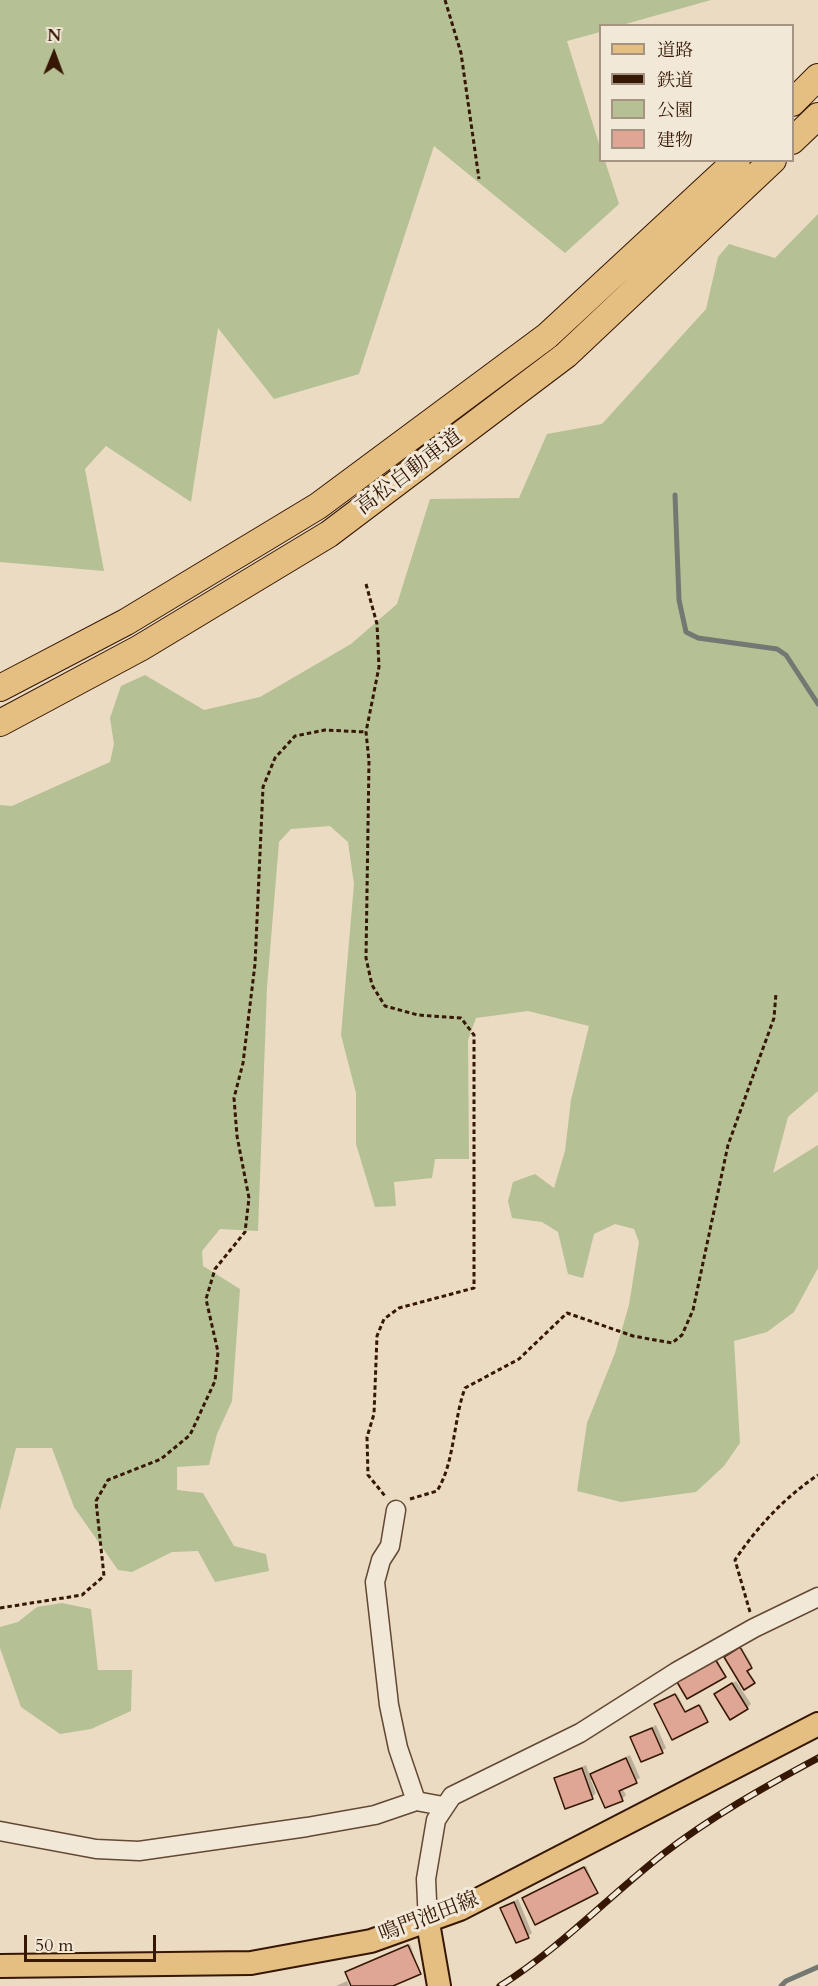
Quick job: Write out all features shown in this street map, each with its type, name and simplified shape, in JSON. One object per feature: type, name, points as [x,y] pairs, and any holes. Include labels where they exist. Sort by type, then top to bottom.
[{"type":"highway","points":[[794,101],[818,77]]},
{"type":"highway","points":[[794,139],[818,116]]},
{"type":"highway","name":"高松自動車道","points":[[0,687],[126,622],[318,506],[547,336],[735,162]]},
{"type":"highway","name":"高松自動車道","points":[[0,723],[140,648],[329,534],[566,355],[771,162]]},
{"type":"main road","name":"鳴門池田線","points":[[0,1966],[251,1963],[371,1941],[460,1910],[818,1724]]},
{"type":"main road","points":[[428,1923],[439,1986]]},
{"type":"street","points":[[396,1510],[390,1546],[381,1560],[375,1582],[389,1705],[398,1748],[416,1801]]},
{"type":"street","points":[[428,1923],[426,1879],[436,1820],[443,1806],[452,1796],[580,1733],[676,1672],[754,1628],[818,1597]]},
{"type":"street","points":[[0,1831],[96,1849],[139,1851],[375,1815],[416,1801],[443,1806]]},
{"type":"path","points":[[445,0],[461,53],[479,179]]},
{"type":"path","points":[[366,584],[378,624],[379,667],[366,732],[369,761],[366,958],[372,985],[385,1006],[418,1015],[461,1018],[474,1035],[474,1288],[399,1308],[384,1319],[377,1336],[374,1414],[367,1437],[368,1475],[396,1510],[407,1500],[437,1491],[445,1478],[456,1411],[465,1388],[519,1359],[567,1313],[633,1336],[672,1343],[682,1335],[693,1310],[729,1145],[774,1018],[776,993]]},
{"type":"path","points":[[0,1608],[82,1595],[104,1576],[96,1501],[108,1480],[161,1459],[190,1435],[215,1382],[218,1352],[206,1299],[215,1269],[245,1232],[249,1198],[237,1136],[234,1098],[243,1063],[255,964],[263,787],[275,758],[295,736],[325,730],[366,732]]},
{"type":"path","points":[[754,1628],[735,1560],[766,1520],[801,1486],[818,1475]]},
{"type":"green space","points":[[0,0],[711,0],[626,24],[599,24],[599,32],[567,41],[599,144],[599,162],[605,162],[619,204],[565,253],[434,146],[359,374],[274,399],[218,328],[191,502],[106,446],[85,469],[104,571],[0,562]]},
{"type":"green space","points":[[818,214],[818,1091],[788,1117],[773,1173],[818,1145],[818,1268],[794,1312],[767,1332],[734,1341],[740,1443],[724,1466],[696,1492],[621,1502],[577,1491],[587,1423],[615,1353],[629,1305],[639,1242],[634,1229],[615,1224],[594,1234],[583,1278],[568,1274],[558,1232],[542,1222],[512,1218],[508,1201],[513,1182],[535,1174],[554,1188],[565,1151],[571,1100],[589,1026],[528,1011],[476,1018],[468,1040],[469,1159],[435,1159],[432,1178],[394,1182],[396,1206],[375,1207],[356,1144],[356,1093],[341,1035],[354,884],[348,842],[330,826],[291,829],[279,842],[267,987],[258,1231],[220,1229],[202,1251],[203,1266],[240,1289],[232,1401],[217,1434],[209,1465],[177,1467],[177,1490],[203,1493],[234,1546],[266,1554],[269,1571],[215,1582],[198,1551],[172,1552],[132,1572],[118,1570],[74,1507],[52,1448],[16,1448],[0,1510],[0,805],[12,806],[110,762],[114,744],[110,718],[121,686],[145,675],[204,710],[260,697],[351,644],[397,604],[430,499],[519,498],[547,434],[602,424],[706,309],[718,257],[729,244],[775,258]]},
{"type":"green space","points":[[62,1603],[91,1609],[98,1670],[132,1670],[131,1711],[91,1729],[60,1734],[21,1707],[0,1648],[0,1627],[18,1622],[37,1607]]},
{"type":"building","points":[[740,1647],[752,1668],[747,1671],[755,1683],[744,1690],[724,1657]]},
{"type":"building","points":[[715,1659],[726,1677],[687,1699],[677,1682]]},
{"type":"building","points":[[732,1683],[748,1709],[730,1720],[714,1694]]},
{"type":"building","points":[[675,1694],[685,1712],[699,1705],[708,1722],[672,1740],[654,1704]]},
{"type":"building","points":[[652,1728],[663,1753],[641,1762],[630,1737]]},
{"type":"building","points":[[626,1758],[637,1783],[619,1791],[623,1801],[605,1808],[590,1774]]},
{"type":"building","points":[[582,1768],[593,1799],[565,1809],[554,1778]]},
{"type":"building","points":[[584,1867],[598,1893],[535,1925],[522,1898]]},
{"type":"building","points":[[514,1902],[529,1938],[516,1943],[500,1908]]},
{"type":"building","points":[[408,1945],[421,1974],[393,1986],[351,1986],[345,1972]]},
{"type":"waterway","points":[[675,495],[679,600],[686,632],[698,638],[777,649],[786,655],[818,704]]},
{"type":"waterway","points":[[781,1986],[786,1981],[818,1967]]},
{"type":"railway","points":[[500,1986],[543,1956],[681,1840],[738,1803],[818,1758]]}]
